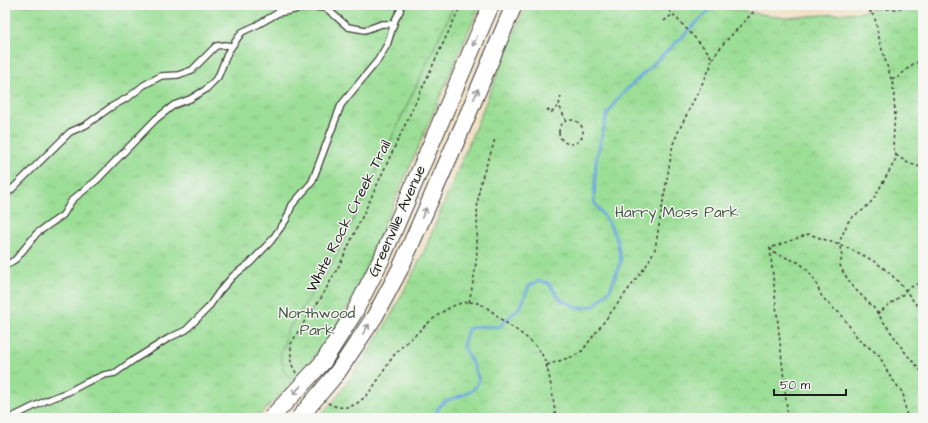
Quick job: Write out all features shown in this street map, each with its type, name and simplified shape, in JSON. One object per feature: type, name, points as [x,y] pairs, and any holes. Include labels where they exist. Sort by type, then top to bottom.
[{"type":"main road","name":"Greenville Avenue","points":[[271,418],[323,362],[354,313],[368,286],[491,5]]},
{"type":"main road","name":"Greenville Avenue","points":[[299,418],[337,374],[375,316],[390,288],[463,126],[514,5]]},
{"type":"main road","points":[[443,116],[463,126]]},
{"type":"lane","points":[[5,266],[16,259],[37,233],[63,215],[72,200],[97,180],[156,119],[174,105],[190,99],[205,90],[218,77],[228,52],[242,32],[278,13],[286,5]]},
{"type":"lane","points":[[10,418],[104,375],[115,373],[169,338],[186,330],[208,308],[233,276],[250,263],[271,241],[286,220],[292,205],[312,182],[341,105],[378,60],[387,45],[401,5]]},
{"type":"lane","points":[[278,13],[315,7],[326,8],[348,28],[365,30],[382,24],[394,24]]},
{"type":"lane","points":[[5,196],[70,132],[86,125],[111,107],[129,97],[144,85],[161,76],[178,75],[192,70],[216,46],[232,46]]},
{"type":"path","name":"White Rock Creek Trail","points":[[301,377],[291,363],[291,344],[321,298],[341,262],[461,5]]},
{"type":"path","points":[[663,5],[709,53],[712,59]]},
{"type":"path","points":[[546,365],[574,356],[582,351],[646,266],[655,249],[670,157],[673,144],[679,130],[710,68],[712,59],[724,43],[760,5]]},
{"type":"path","points":[[839,245],[851,219],[873,200],[896,161],[893,146],[895,111],[893,85],[880,43],[875,19],[869,12],[880,9],[894,9],[913,5]]},
{"type":"path","points":[[664,21],[673,14]]},
{"type":"path","points":[[893,85],[896,79],[914,63],[923,61]]},
{"type":"path","points":[[891,77],[896,79]]},
{"type":"path","points":[[546,109],[551,114],[559,105],[561,96]]},
{"type":"path","points":[[559,105],[567,121]]},
{"type":"path","points":[[572,120],[580,125],[582,135],[577,143],[567,144],[562,142],[560,138],[558,133],[559,128],[567,121],[572,120]]},
{"type":"path","points":[[469,302],[476,257],[477,206],[479,190],[494,138]]},
{"type":"path","points":[[896,155],[908,163],[923,168]]},
{"type":"path","points":[[770,248],[809,234],[858,252],[888,272],[923,314]]},
{"type":"path","points":[[839,245],[842,251],[840,265],[841,269],[854,288],[873,307],[907,354],[923,373]]},
{"type":"path","points":[[770,248],[788,418]]},
{"type":"path","points":[[770,248],[774,253],[800,263],[814,279],[822,297],[841,314],[858,340],[878,355],[889,375],[903,393],[907,418]]},
{"type":"path","points":[[877,314],[905,291],[923,281]]},
{"type":"path","points":[[327,402],[333,406],[344,408],[359,402],[372,390],[396,353],[431,319],[443,311],[469,302],[480,304],[489,310],[532,343],[542,354],[546,365],[556,418]]},
{"type":"green space","points":[[5,5],[454,5],[336,257],[288,330],[283,370],[293,382],[257,418],[5,418]]},
{"type":"green space","name":"Northwood Park","points":[[454,5],[480,5],[352,300],[332,333],[293,382],[283,370],[281,354],[288,330],[336,257]]},
{"type":"green space","name":"Harry Moss Park","points":[[526,5],[704,5],[785,18],[860,12],[893,5],[923,5],[923,418],[317,418],[336,398],[363,361],[392,314],[423,254]]},
{"type":"waterway","points":[[436,418],[437,411],[440,406],[449,400],[466,394],[476,386],[479,380],[463,346],[468,329],[479,326],[499,327],[521,306],[529,286],[539,281],[548,283],[561,300],[578,308],[594,306],[610,290],[621,261],[617,240],[610,225],[594,202],[596,160],[607,115],[618,98],[715,5]]}]
